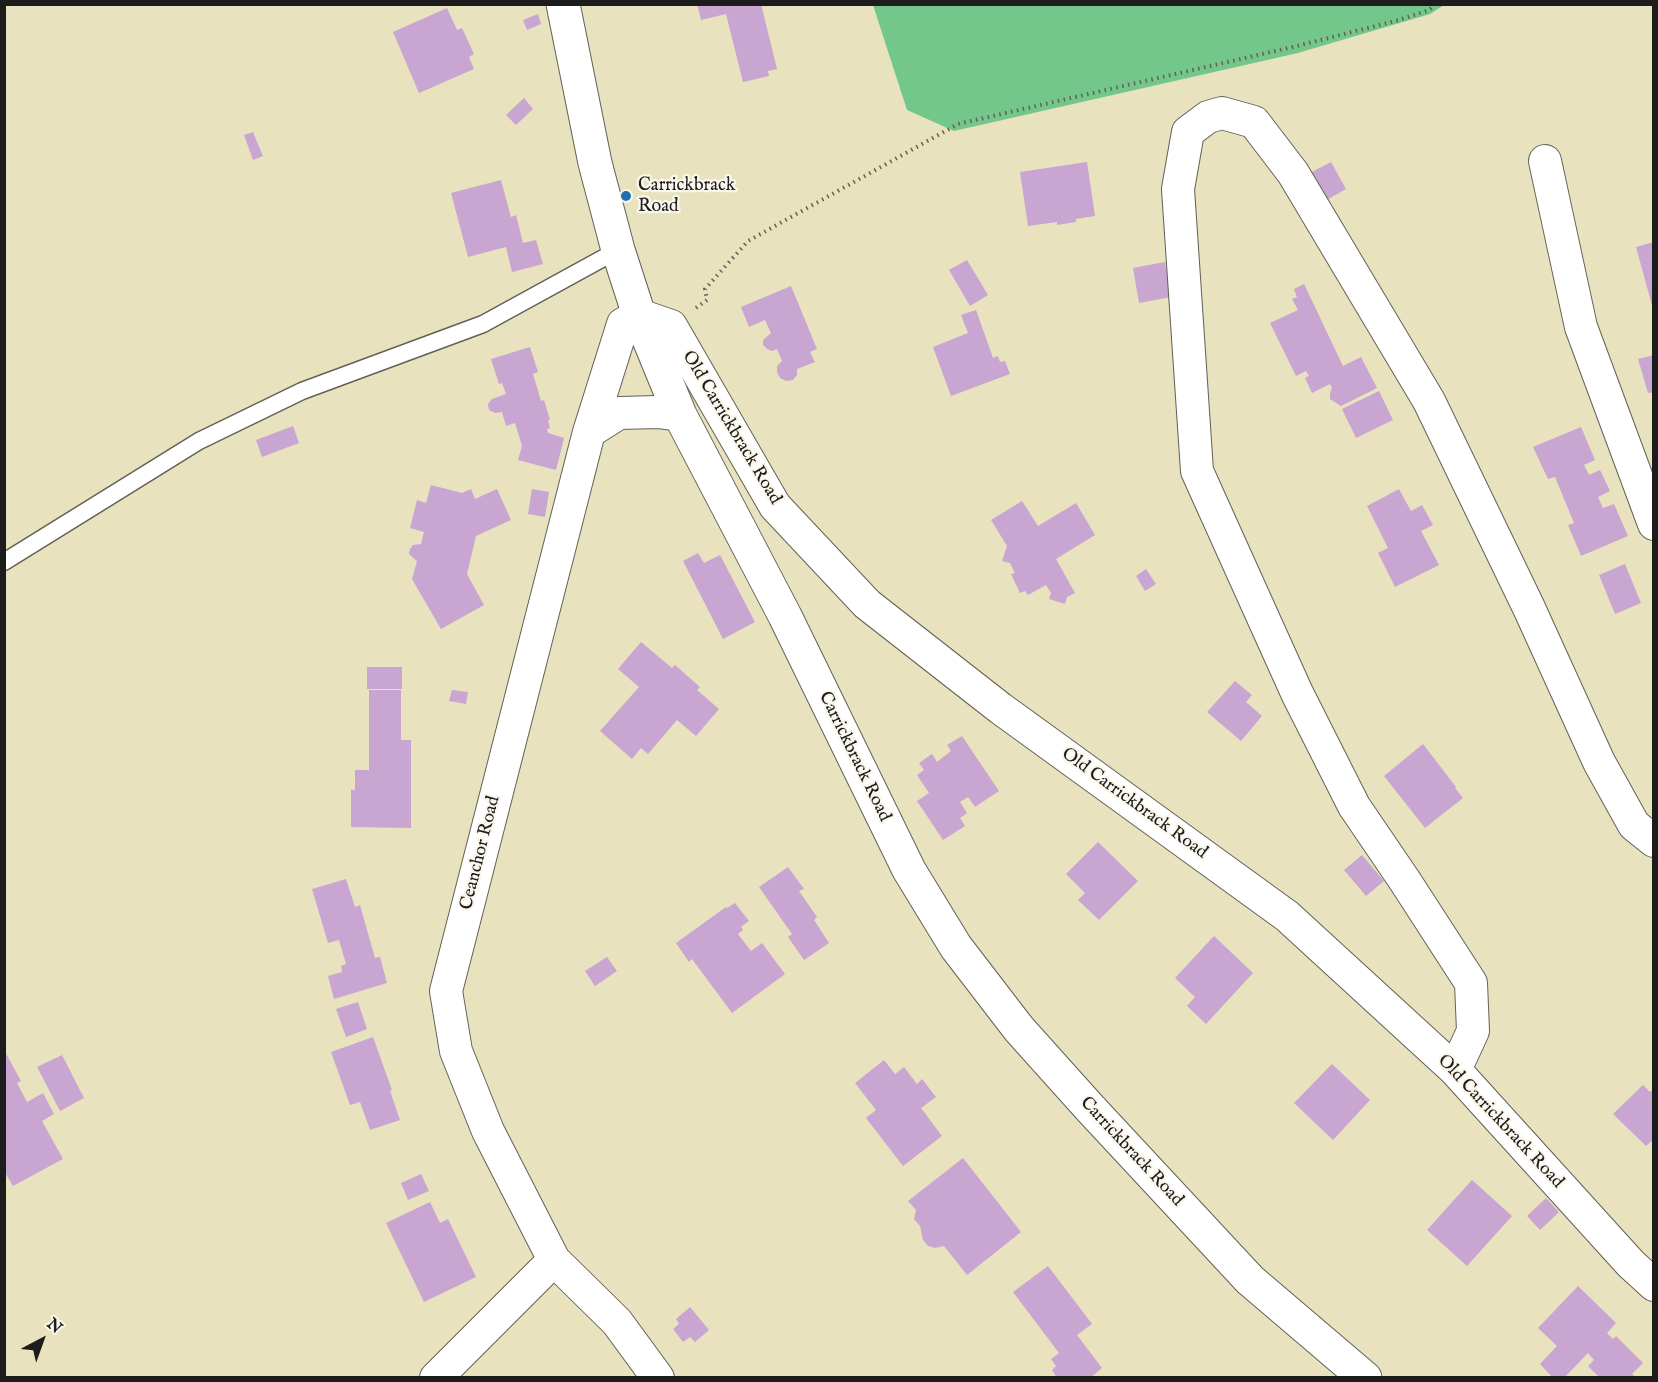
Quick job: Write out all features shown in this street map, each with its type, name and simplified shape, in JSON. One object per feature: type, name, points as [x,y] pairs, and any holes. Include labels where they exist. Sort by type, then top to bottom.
[{"type":"main road","name":"Carrickbrack Road","points":[[563,4],[592,153],[618,250],[639,315],[680,415],[785,616],[909,870],[956,947],[1019,1029],[1172,1198],[1250,1280],[1365,1377]]},
{"type":"street","points":[[1455,1070],[1473,1031],[1471,983],[1354,806],[1297,693],[1197,471],[1178,189],[1188,132],[1208,117],[1222,113],[1254,122],[1293,173],[1429,401],[1529,608],[1599,762],[1634,825],[1653,842]]},
{"type":"street","points":[[1545,161],[1581,327],[1653,524]]},
{"type":"street","name":"Ceanchor Road","points":[[639,315],[623,324],[589,432],[446,991],[456,1051],[488,1131],[554,1260],[617,1322],[658,1377]]},
{"type":"street","name":"Old Carrickbrack Road","points":[[639,315],[671,326],[775,506],[867,604],[1000,708],[1287,916],[1455,1070],[1631,1264],[1653,1285]]},
{"type":"street","points":[[589,432],[619,413],[658,412],[680,415]]},
{"type":"street","points":[[436,1377],[554,1260]]},
{"type":"lane","points":[[4,561],[199,441],[302,391],[483,324],[618,250]]},
{"type":"path","points":[[707,300],[705,289],[748,241],[958,124],[1297,46],[1399,20],[1429,10],[1436,4]]},
{"type":"green space","points":[[873,4],[1444,5],[1430,14],[1298,53],[954,131],[907,110]]},
{"type":"building","points":[[697,4],[761,4],[777,69],[768,71],[769,76],[743,82],[726,14],[701,20]]},
{"type":"building","points":[[447,8],[457,30],[462,28],[474,54],[469,57],[474,69],[419,93],[393,32]]},
{"type":"building","points":[[538,14],[541,24],[527,30],[523,20]]},
{"type":"building","points":[[524,98],[533,109],[516,125],[506,115]]},
{"type":"building","points":[[253,132],[263,156],[253,160],[244,135]]},
{"type":"building","points":[[1087,162],[1095,216],[1057,225],[1057,222],[1028,226],[1020,172]]},
{"type":"building","points":[[1331,162],[1346,189],[1320,204],[1304,176]]},
{"type":"building","points":[[501,180],[511,217],[516,215],[523,243],[536,240],[543,264],[512,272],[506,247],[468,257],[451,193]]},
{"type":"building","points":[[1654,242],[1654,309],[1653,309],[1636,247]]},
{"type":"building","points":[[967,260],[988,295],[970,306],[949,270]]},
{"type":"building","points":[[1165,262],[1171,297],[1139,303],[1133,268]]},
{"type":"building","points":[[1304,284],[1343,366],[1361,357],[1377,388],[1341,406],[1330,399],[1332,388],[1330,384],[1312,393],[1305,378],[1309,376],[1306,371],[1296,376],[1270,323],[1298,310],[1292,299],[1297,297],[1294,289]]},
{"type":"building","points":[[791,286],[817,349],[810,352],[815,362],[797,369],[797,375],[793,380],[786,381],[780,378],[777,372],[777,366],[782,361],[777,349],[772,351],[763,345],[763,340],[771,333],[765,320],[749,327],[741,307]]},
{"type":"building","points":[[976,310],[993,358],[998,356],[1000,362],[1005,361],[1010,374],[951,396],[933,347],[968,333],[961,315]]},
{"type":"building","points":[[530,347],[538,372],[533,374],[541,401],[544,400],[550,420],[548,420],[550,428],[547,429],[548,433],[564,438],[556,470],[518,460],[522,446],[515,423],[506,426],[502,412],[495,413],[489,410],[488,404],[492,399],[506,394],[502,383],[499,384],[491,359]]},
{"type":"building","points":[[1654,355],[1654,392],[1648,393],[1638,359]]},
{"type":"building","points":[[1379,391],[1393,420],[1356,438],[1342,409]]},
{"type":"building","points":[[293,426],[299,443],[262,457],[256,440]]},
{"type":"building","points":[[1581,427],[1595,460],[1584,465],[1589,475],[1600,470],[1610,491],[1598,497],[1603,508],[1614,504],[1628,536],[1581,556],[1568,525],[1574,523],[1555,477],[1548,479],[1533,447]]},
{"type":"building","points":[[431,485],[462,493],[471,489],[475,499],[497,489],[511,520],[476,536],[467,574],[484,605],[441,629],[412,579],[417,561],[409,554],[413,545],[421,544],[424,532],[410,528],[417,500],[426,503]]},
{"type":"building","points":[[532,489],[549,492],[545,517],[528,514]]},
{"type":"building","points":[[1399,489],[1411,511],[1422,505],[1433,525],[1421,531],[1439,565],[1395,587],[1378,553],[1388,548],[1367,506]]},
{"type":"building","points":[[1022,501],[1038,526],[1076,503],[1095,535],[1056,559],[1075,593],[1067,597],[1065,604],[1049,599],[1051,593],[1046,585],[1028,595],[1025,591],[1020,593],[1011,574],[1015,573],[1010,563],[1002,561],[1007,546],[991,520]]},
{"type":"building","points":[[698,553],[704,563],[720,555],[755,622],[723,639],[683,561]]},
{"type":"building","points":[[1625,564],[1641,603],[1615,614],[1599,575]]},
{"type":"building","points":[[1146,569],[1156,584],[1145,591],[1136,576]]},
{"type":"building","points":[[641,642],[672,668],[675,665],[700,687],[697,690],[719,709],[696,736],[677,720],[648,754],[641,748],[632,759],[600,731],[639,687],[618,669]]},
{"type":"building","points":[[367,667],[402,667],[402,689],[367,689]]},
{"type":"building","points":[[1235,681],[1252,695],[1246,702],[1262,716],[1241,741],[1207,712]]},
{"type":"building","points":[[369,690],[401,690],[401,740],[411,740],[411,828],[351,827],[351,790],[355,790],[355,770],[369,770]]},
{"type":"building","points":[[452,690],[468,692],[466,704],[449,701]]},
{"type":"building","points":[[962,736],[999,791],[975,807],[968,797],[960,802],[967,813],[960,818],[965,826],[943,840],[917,801],[929,793],[917,775],[924,770],[919,763],[932,754],[937,762],[951,751],[947,745]]},
{"type":"building","points":[[1423,744],[1463,798],[1425,828],[1384,776]]},
{"type":"building","points":[[1098,842],[1138,881],[1099,920],[1078,900],[1085,893],[1066,874]]},
{"type":"building","points":[[1362,855],[1384,881],[1366,896],[1344,870]]},
{"type":"building","points":[[788,867],[804,889],[799,891],[817,917],[814,920],[829,943],[804,960],[788,937],[792,934],[759,887]]},
{"type":"building","points":[[346,879],[355,907],[360,905],[375,958],[380,957],[387,983],[334,999],[328,976],[342,972],[341,966],[346,964],[339,940],[328,943],[312,889]]},
{"type":"building","points":[[735,903],[749,921],[741,927],[743,930],[738,934],[751,951],[762,943],[785,974],[732,1013],[692,959],[689,962],[676,943]]},
{"type":"building","points":[[1214,936],[1253,973],[1206,1024],[1187,1006],[1195,997],[1175,978]]},
{"type":"building","points":[[607,957],[617,971],[595,986],[585,971]]},
{"type":"building","points":[[358,1002],[367,1029],[346,1037],[336,1009]]},
{"type":"building","points":[[373,1037],[400,1120],[370,1130],[360,1102],[350,1105],[331,1052]]},
{"type":"building","points":[[4,1050],[21,1081],[17,1083],[27,1102],[43,1093],[54,1114],[42,1121],[63,1159],[13,1186],[4,1171]]},
{"type":"building","points":[[62,1055],[84,1098],[60,1111],[37,1067]]},
{"type":"building","points":[[884,1060],[895,1074],[904,1067],[917,1084],[922,1079],[936,1097],[921,1108],[942,1136],[903,1166],[866,1118],[876,1110],[855,1083]]},
{"type":"building","points":[[1332,1064],[1370,1100],[1333,1140],[1294,1103]]},
{"type":"building","points":[[1643,1085],[1650,1092],[1654,1089],[1654,1139],[1646,1146],[1613,1114]]},
{"type":"building","points":[[963,1158],[1021,1232],[967,1275],[944,1246],[935,1248],[928,1246],[923,1240],[920,1226],[914,1219],[916,1210],[908,1201]]},
{"type":"building","points":[[421,1174],[429,1191],[408,1200],[401,1183]]},
{"type":"building","points":[[1472,1180],[1512,1216],[1467,1266],[1427,1230]]},
{"type":"building","points":[[1546,1198],[1559,1212],[1540,1230],[1527,1216]]},
{"type":"building","points":[[430,1202],[440,1223],[448,1219],[476,1277],[424,1302],[386,1223]]},
{"type":"building","points":[[1048,1266],[1092,1324],[1077,1335],[1102,1368],[1090,1378],[1057,1378],[1052,1370],[1056,1366],[1051,1359],[1059,1353],[1013,1292]]},
{"type":"building","points":[[1578,1286],[1616,1323],[1607,1333],[1613,1339],[1616,1336],[1643,1363],[1632,1374],[1636,1378],[1600,1378],[1588,1366],[1594,1360],[1588,1353],[1564,1378],[1553,1378],[1540,1364],[1557,1346],[1538,1328]]},
{"type":"building","points":[[690,1307],[709,1330],[695,1342],[690,1337],[683,1342],[673,1329],[679,1324],[676,1319]]},
{"type":"place","name":"Carrickbrack Road","points":[[626,196]]}]
